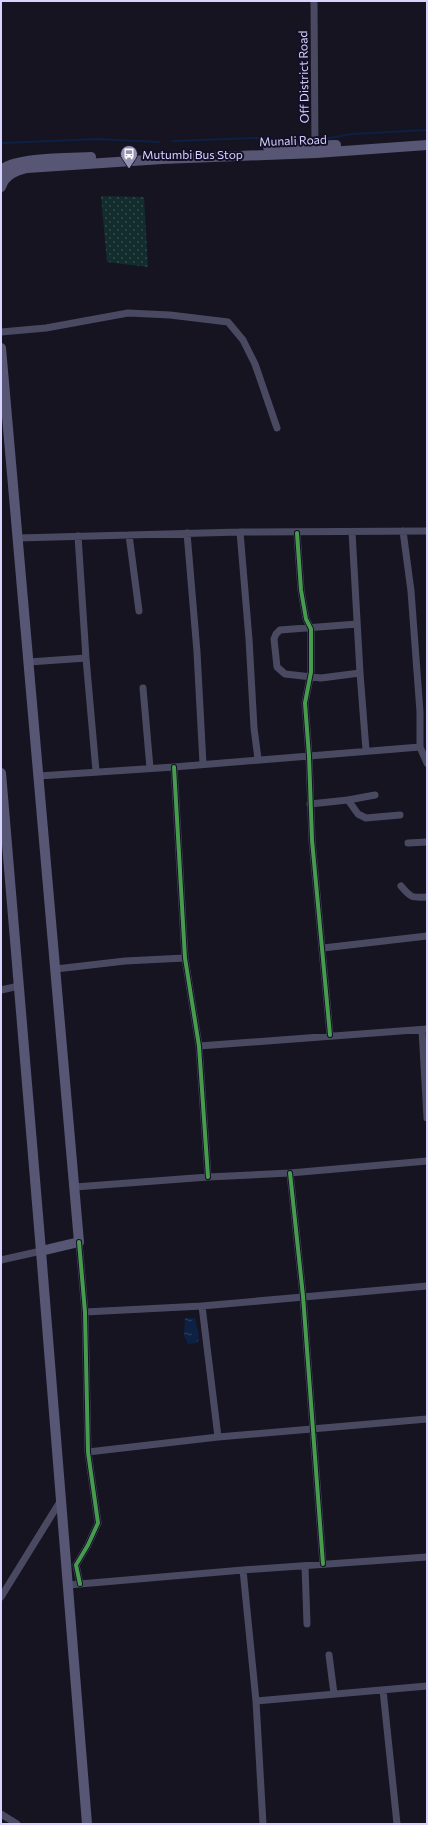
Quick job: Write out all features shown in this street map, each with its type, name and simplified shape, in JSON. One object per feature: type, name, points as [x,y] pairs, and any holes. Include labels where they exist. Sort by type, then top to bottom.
[{"type":"main road","name":"Munali Road","points":[[1,187],[3,180],[10,175],[27,168],[427,140]]},
{"type":"main road","name":"Munali Road","points":[[1,170],[13,164],[28,161],[427,145]]},
{"type":"main road","points":[[1,348],[79,1242],[42,1251]]},
{"type":"main road","points":[[1,773],[5,859],[19,986],[42,1251],[87,1824]]},
{"type":"street","name":"Off District Road","points":[[314,1],[315,149]]},
{"type":"street","points":[[1,332],[54,327],[128,313],[223,320],[231,324],[243,340],[255,364],[265,398],[277,428]]},
{"type":"street","points":[[403,531],[411,591],[420,712],[420,747],[427,763]]},
{"type":"street","points":[[18,538],[240,532],[297,533],[427,531]]},
{"type":"street","points":[[240,532],[249,639],[254,728],[258,759]]},
{"type":"street","points":[[352,532],[366,750]]},
{"type":"street","points":[[187,533],[197,652],[203,764]]},
{"type":"street","points":[[297,533],[301,590],[306,619],[311,628],[312,655],[310,678],[305,703],[309,756],[312,840],[330,1035]]},
{"type":"street","points":[[129,535],[139,610]]},
{"type":"street","points":[[78,536],[86,658],[96,772]]},
{"type":"street","points":[[357,624],[280,630],[274,639],[277,667],[285,674],[310,678],[360,673]]},
{"type":"street","points":[[29,662],[86,658]]},
{"type":"street","points":[[143,688],[150,768]]},
{"type":"street","points":[[38,776],[174,767],[366,750],[420,747]]},
{"type":"street","points":[[174,767],[185,958],[199,1046],[208,1177]]},
{"type":"street","points":[[310,804],[348,800],[375,795]]},
{"type":"street","points":[[348,800],[358,814],[366,818],[400,815]]},
{"type":"street","points":[[408,843],[427,842]]},
{"type":"street","points":[[401,886],[409,896],[414,898],[427,897]]},
{"type":"street","points":[[323,948],[427,936]]},
{"type":"street","points":[[56,970],[125,961],[185,958]]},
{"type":"street","points":[[1,990],[19,986]]},
{"type":"street","points":[[199,1046],[425,1029],[427,1118]]},
{"type":"street","points":[[75,1187],[208,1177],[290,1173],[427,1161]]},
{"type":"street","points":[[290,1173],[303,1296],[324,1564]]},
{"type":"street","points":[[79,1242],[85,1312],[88,1452],[98,1523],[88,1545],[76,1565],[80,1584]]},
{"type":"street","points":[[1,1260],[42,1251]]},
{"type":"street","points":[[85,1312],[202,1306],[427,1286]]},
{"type":"street","points":[[202,1306],[218,1437]]},
{"type":"street","points":[[88,1452],[218,1437],[427,1419]]},
{"type":"street","points":[[1,1597],[61,1499]]},
{"type":"street","points":[[68,1585],[243,1570],[427,1557]]},
{"type":"street","points":[[305,1566],[306,1624]]},
{"type":"street","points":[[243,1570],[256,1701],[263,1824],[256,1824]]},
{"type":"street","points":[[329,1655],[334,1694]]},
{"type":"street","points":[[256,1701],[427,1686]]},
{"type":"street","points":[[383,1690],[397,1824]]},
{"type":"street","points":[[1,1814],[17,1824]]},
{"type":"green space","points":[[101,196],[144,197],[148,267],[107,262]]},
{"type":"water","points":[[185,1318],[195,1318],[199,1336],[198,1343],[188,1344],[184,1335]]},
{"type":"waterway","points":[[324,139],[352,134],[427,130]]},
{"type":"waterway","points":[[173,141],[254,138],[308,140]]},
{"type":"waterway","points":[[1,143],[97,139],[159,142]]},
{"type":"cycle path","points":[[297,533],[301,590],[306,619],[311,629],[311,672],[305,703],[309,756],[312,840],[330,1035]]},
{"type":"cycle path","points":[[174,767],[185,958],[199,1046],[208,1177]]},
{"type":"cycle path","points":[[290,1173],[303,1296],[323,1564]]},
{"type":"cycle path","points":[[79,1242],[85,1312],[88,1452],[98,1523],[88,1545],[76,1565],[80,1584]]},
{"type":"place","name":"Mutumbi Bus Stop","points":[[129,169]]}]
